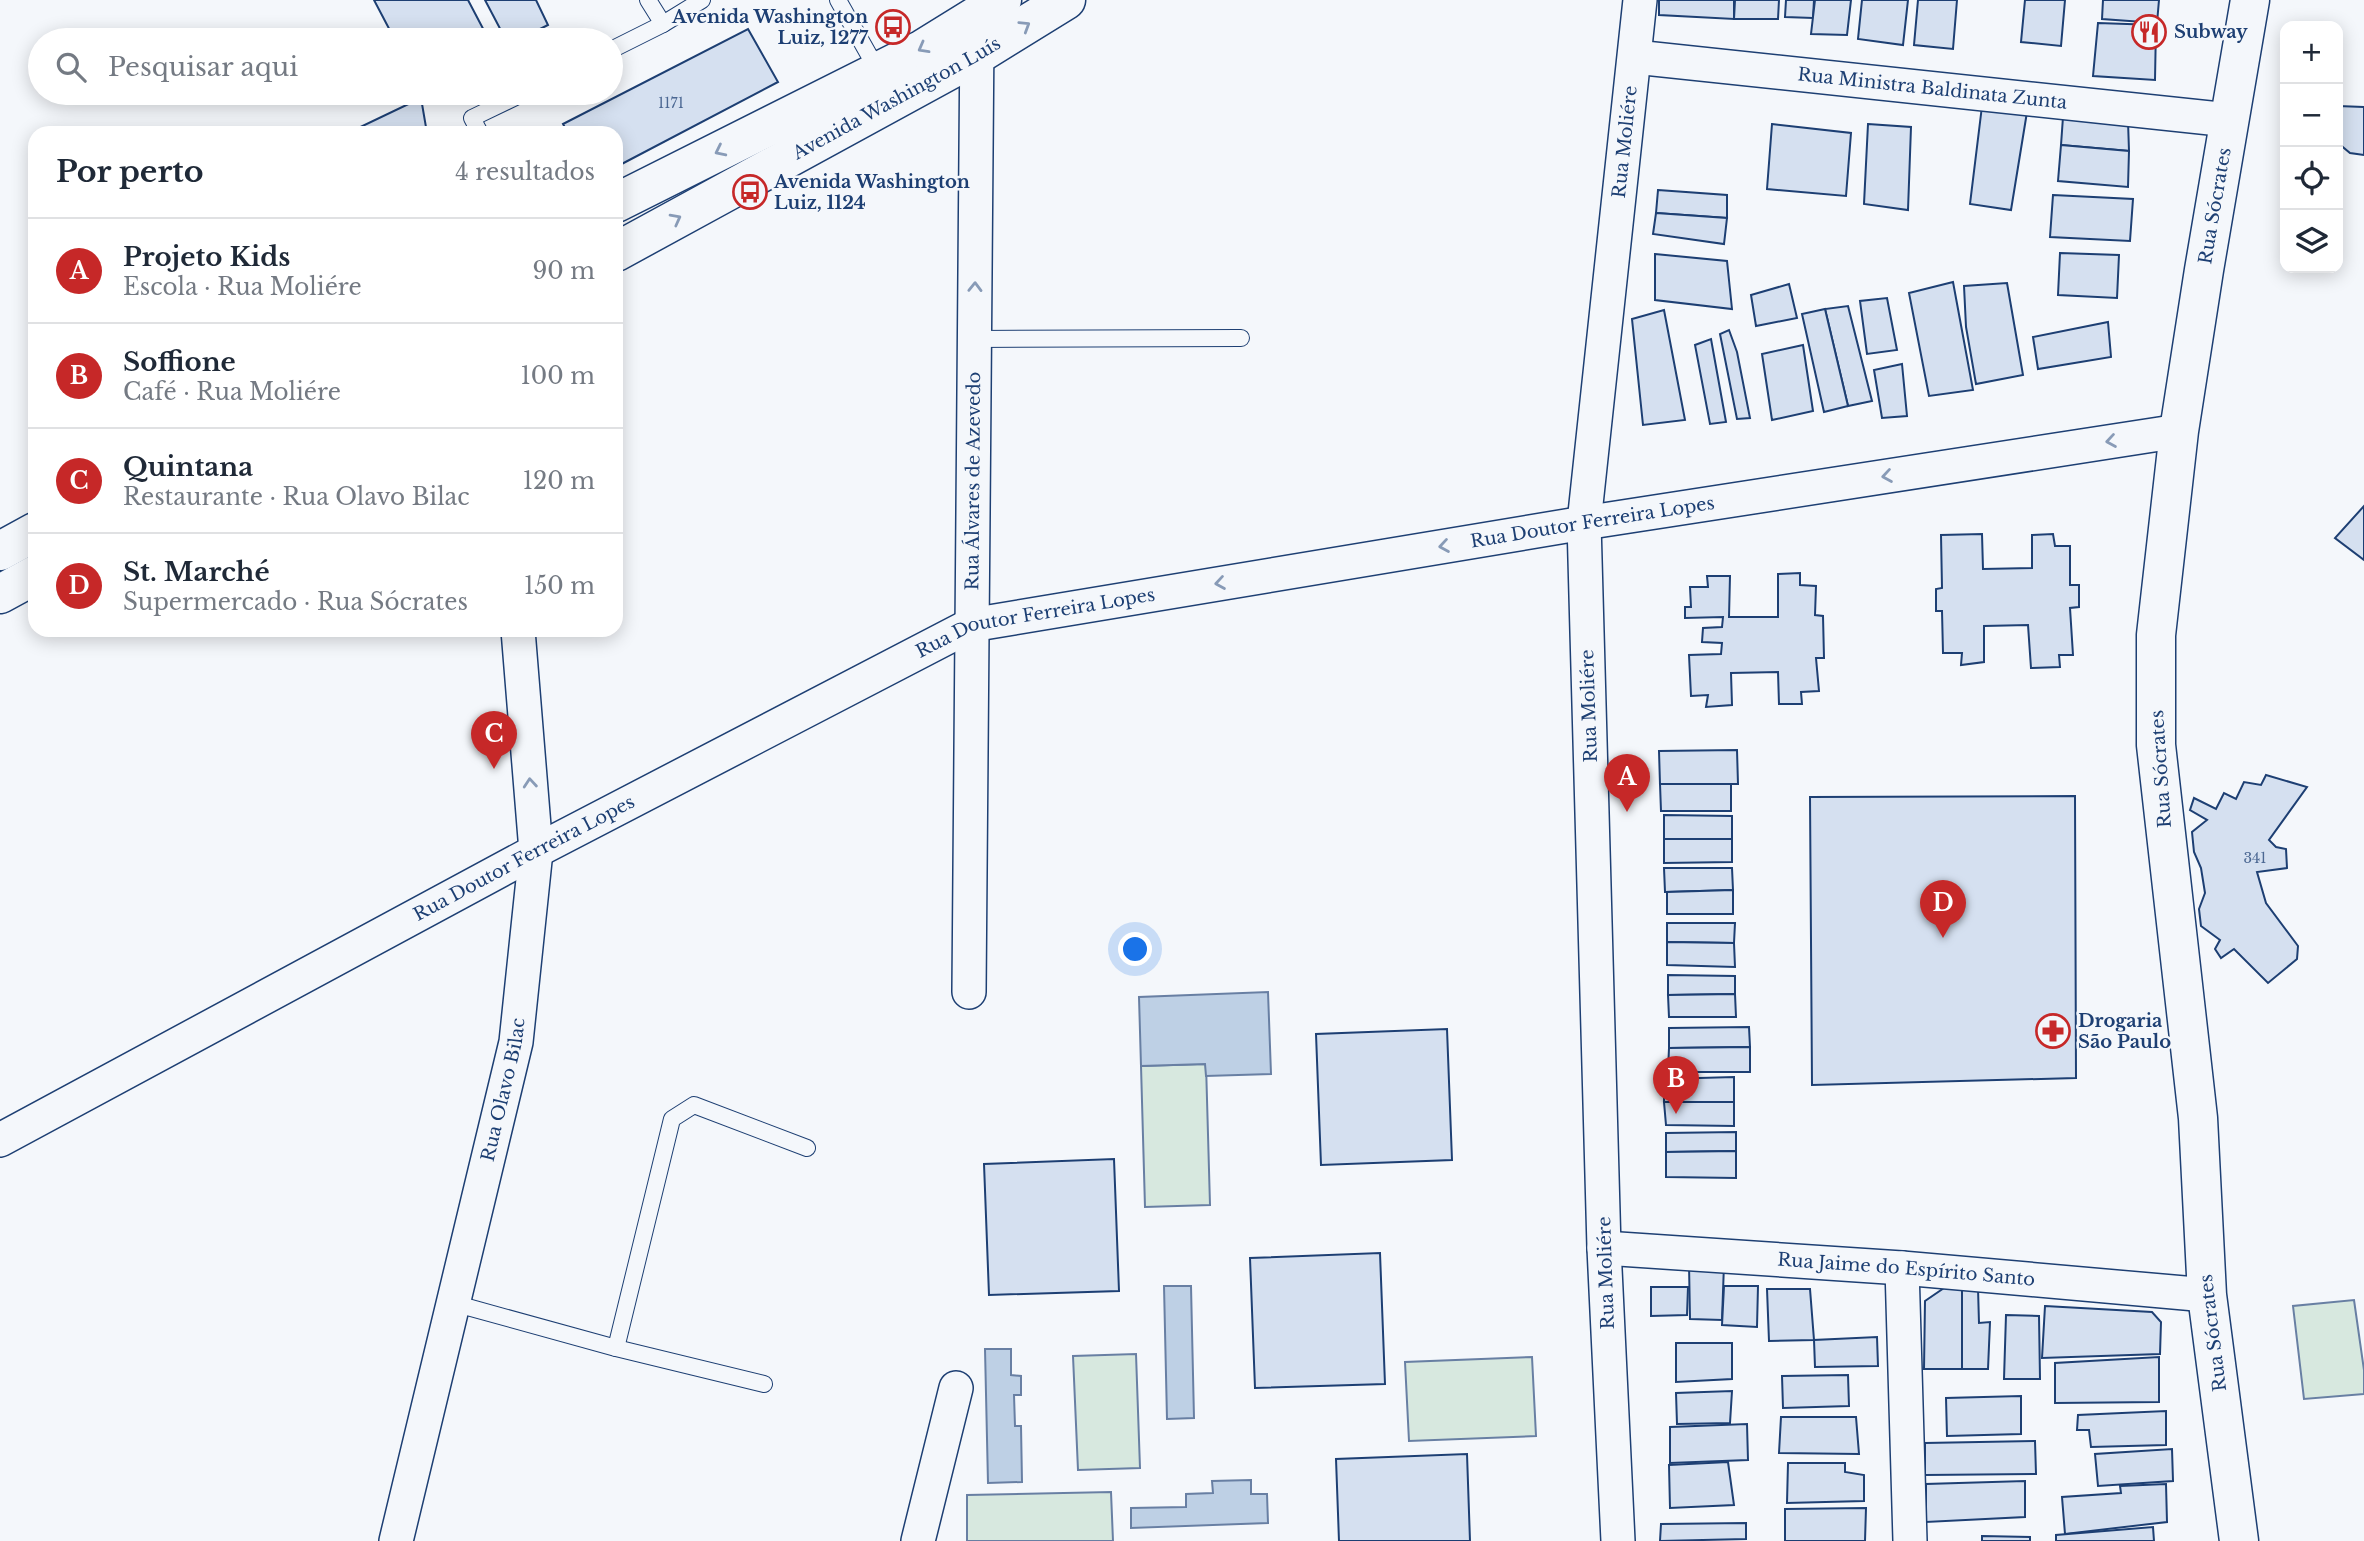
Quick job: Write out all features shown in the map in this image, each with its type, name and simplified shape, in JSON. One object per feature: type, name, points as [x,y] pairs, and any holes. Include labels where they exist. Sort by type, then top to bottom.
[{"type":"street","name":"Avenida Washington Luís","points":[[623,200],[888,86],[977,55],[1066,0]]},
{"type":"street","name":"Rua Moliére","points":[[1618,1541],[1604,1248],[1584,523],[1640,0]]},
{"type":"street","name":"Rua Sócrates","points":[[2239,1541],[2207,1295],[2198,1118],[2156,745],[2156,635],[2179,431],[2250,0]]},
{"type":"street","name":"Avenida Washington Luís","points":[[623,248],[888,86],[923,49],[986,5]]},
{"type":"street","name":"Rua Álvares de Azevedo","points":[[969,992],[977,55],[986,5]]},
{"type":"street","name":"Rua Ministra Baldinata Zunta","points":[[1635,57],[2229,120]]},
{"type":"street","name":"Rua Doutor Ferreira Lopes","points":[[0,1140],[536,851],[971,625],[1584,523],[2179,431]]},
{"type":"street","points":[[0,551],[28,536]]},
{"type":"street","points":[[0,594],[28,579]]},
{"type":"street","name":"Rua Olavo Bilac","points":[[396,1541],[516,1042],[536,851],[519,637]]},
{"type":"street","name":"Rua Jaime do Espírito Santo","points":[[1604,1248],[1902,1268],[2207,1295]]},
{"type":"street","points":[[1902,1268],[1910,1541]]},
{"type":"street","points":[[918,1541],[956,1388]]},
{"type":"lane","points":[[648,0],[663,24]]},
{"type":"lane","points":[[623,44],[702,0]]},
{"type":"lane","points":[[838,0],[888,86]]},
{"type":"lane","points":[[476,126],[472,118],[499,105]]},
{"type":"lane","points":[[974,339],[1241,338]]},
{"type":"lane","points":[[616,1348],[672,1119],[694,1105],[807,1148]]},
{"type":"lane","points":[[453,1303],[616,1348],[764,1384]]},
{"type":"shaded area","points":[[1206,1064],[1210,1205],[1145,1207],[1141,1066]]},
{"type":"shaded area","points":[[2354,1300],[2364,1370],[2364,1394],[2304,1399],[2293,1306]]},
{"type":"shaded area","points":[[1136,1354],[1140,1468],[1078,1470],[1073,1356]]},
{"type":"shaded area","points":[[1532,1357],[1536,1436],[1409,1441],[1405,1362]]},
{"type":"shaded area","points":[[1111,1492],[1113,1541],[967,1541],[967,1495]]},
{"type":"water","points":[[1268,992],[1271,1074],[1206,1076],[1205,1064],[1141,1066],[1139,997]]},
{"type":"water","points":[[1164,1286],[1191,1286],[1194,1418],[1167,1419]]},
{"type":"water","points":[[985,1349],[1011,1349],[1011,1375],[1021,1376],[1021,1395],[1014,1395],[1015,1426],[1021,1426],[1022,1482],[988,1483]]},
{"type":"water","points":[[1251,1480],[1251,1494],[1267,1494],[1268,1523],[1131,1528],[1131,1508],[1186,1507],[1186,1494],[1213,1493],[1212,1481]]},
{"type":"building","points":[[374,0],[468,0],[483,28],[389,28]]},
{"type":"building","points":[[485,0],[536,0],[548,25],[542,28],[500,28]]},
{"type":"building","points":[[1659,0],[1734,0],[1734,19],[1659,15]]},
{"type":"building","points":[[1735,0],[1779,0],[1778,19],[1734,19]]},
{"type":"building","points":[[1786,0],[1814,0],[1813,18],[1785,17]]},
{"type":"building","points":[[1815,0],[1851,0],[1847,35],[1811,34]]},
{"type":"building","points":[[1862,0],[1908,0],[1903,45],[1858,39]]},
{"type":"building","points":[[1918,0],[1957,0],[1953,49],[1914,45]]},
{"type":"building","points":[[2025,0],[2065,0],[2061,46],[2021,42]]},
{"type":"building","points":[[2103,0],[2159,0],[2157,23],[2102,19]]},
{"type":"building","points":[[2098,23],[2156,25],[2155,80],[2093,76]]},
{"type":"building","points":[[748,29],[778,82],[623,163],[623,126],[563,124],[600,105],[623,105],[623,93]]},
{"type":"building","points":[[406,105],[422,105],[426,126],[362,126]]},
{"type":"building","points":[[1982,106],[2027,112],[2011,210],[1970,204]]},
{"type":"building","points":[[2343,106],[2364,107],[2364,155],[2350,153],[2343,147]]},
{"type":"building","points":[[2063,117],[2128,121],[2129,151],[2061,145]]},
{"type":"building","points":[[1772,124],[1851,133],[1846,196],[1767,189]]},
{"type":"building","points":[[1868,124],[1911,127],[1908,210],[1864,204]]},
{"type":"building","points":[[2061,145],[2129,151],[2128,187],[2058,181]]},
{"type":"building","points":[[1658,190],[1727,195],[1727,218],[1656,213]]},
{"type":"building","points":[[2053,195],[2133,199],[2130,241],[2050,237]]},
{"type":"building","points":[[1656,213],[1727,218],[1724,244],[1653,234]]},
{"type":"building","points":[[2060,253],[2119,255],[2117,298],[2058,295]]},
{"type":"building","points":[[1655,254],[1727,261],[1732,309],[1655,300]]},
{"type":"building","points":[[1953,282],[1973,390],[1929,396],[1909,293]]},
{"type":"building","points":[[2007,283],[2023,375],[1976,384],[1966,327],[1964,286]]},
{"type":"building","points":[[1789,284],[1797,318],[1756,326],[1751,295]]},
{"type":"building","points":[[1887,298],[1897,350],[1867,354],[1860,301]]},
{"type":"building","points":[[1848,306],[1872,401],[1848,406],[1825,309]]},
{"type":"building","points":[[1825,309],[1848,406],[1824,412],[1802,314]]},
{"type":"building","points":[[1664,310],[1685,420],[1643,425],[1632,319]]},
{"type":"building","points":[[2108,322],[2111,357],[2038,369],[2033,337]]},
{"type":"building","points":[[1729,330],[1737,352],[1750,418],[1737,419],[1720,334]]},
{"type":"building","points":[[1711,339],[1726,422],[1710,424],[1695,345]]},
{"type":"building","points":[[1803,345],[1813,411],[1772,420],[1762,354]]},
{"type":"building","points":[[1902,364],[1907,416],[1882,418],[1874,370]]},
{"type":"building","points":[[2364,506],[2364,560],[2335,538]]},
{"type":"building","points":[[1982,534],[1983,569],[2032,568],[2032,535],[2053,534],[2055,546],[2070,546],[2070,585],[2079,585],[2079,607],[2070,608],[2073,655],[2059,655],[2060,667],[2031,668],[2028,625],[1984,626],[1984,662],[1961,665],[1962,653],[1943,653],[1942,611],[1936,611],[1936,589],[1942,588],[1941,535]]},
{"type":"building","points":[[1800,573],[1800,585],[1816,586],[1815,615],[1823,616],[1824,658],[1816,658],[1819,691],[1801,692],[1802,704],[1779,704],[1778,672],[1731,673],[1732,705],[1706,707],[1708,695],[1691,696],[1689,655],[1721,654],[1722,643],[1702,642],[1703,628],[1722,627],[1723,617],[1685,618],[1685,607],[1691,607],[1690,587],[1708,587],[1707,576],[1730,576],[1729,617],[1778,617],[1778,574]]},
{"type":"building","points":[[1737,750],[1738,784],[1660,784],[1659,751]]},
{"type":"building","points":[[2266,775],[2307,787],[2269,840],[2276,847],[2286,849],[2287,868],[2257,872],[2266,903],[2298,946],[2297,959],[2268,983],[2234,949],[2221,958],[2215,949],[2220,940],[2201,926],[2199,909],[2205,893],[2201,868],[2194,852],[2192,832],[2207,820],[2190,810],[2194,798],[2216,809],[2224,793],[2236,799],[2244,782],[2261,785]]},
{"type":"building","points":[[1660,784],[1731,784],[1731,811],[1661,811]]},
{"type":"building","points":[[2075,796],[2076,1078],[1812,1085],[1810,797]]},
{"type":"building","points":[[1664,815],[1732,816],[1732,839],[1664,839]]},
{"type":"building","points":[[1664,839],[1732,839],[1732,862],[1664,863]]},
{"type":"building","points":[[1664,868],[1732,868],[1733,890],[1665,892]]},
{"type":"building","points":[[1733,890],[1733,914],[1667,914],[1667,892]]},
{"type":"building","points":[[1667,923],[1735,923],[1734,943],[1667,942]]},
{"type":"building","points":[[1667,942],[1734,943],[1735,967],[1667,965]]},
{"type":"building","points":[[1668,975],[1735,976],[1735,994],[1668,995]]},
{"type":"building","points":[[1735,994],[1736,1017],[1669,1017],[1668,995]]},
{"type":"building","points":[[1749,1027],[1750,1047],[1669,1048],[1669,1028]]},
{"type":"building","points":[[1447,1029],[1452,1160],[1321,1165],[1316,1034]]},
{"type":"building","points":[[1750,1047],[1750,1072],[1668,1072],[1669,1048]]},
{"type":"building","points":[[1734,1077],[1734,1102],[1664,1102],[1664,1079]]},
{"type":"building","points":[[1664,1102],[1734,1102],[1734,1126],[1666,1125]]},
{"type":"building","points":[[1736,1132],[1736,1151],[1666,1152],[1666,1133]]},
{"type":"building","points":[[1736,1151],[1736,1178],[1666,1177],[1666,1152]]},
{"type":"building","points":[[1114,1159],[1119,1291],[989,1295],[984,1164]]},
{"type":"building","points":[[1380,1253],[1385,1384],[1255,1388],[1250,1258]]},
{"type":"building","points":[[1689,1264],[1724,1264],[1722,1320],[1690,1319]]},
{"type":"building","points":[[1724,1286],[1758,1286],[1757,1327],[1722,1325]]},
{"type":"building","points":[[1947,1286],[1962,1287],[1962,1369],[1924,1369],[1925,1301]]},
{"type":"building","points":[[1651,1287],[1688,1287],[1687,1315],[1651,1316]]},
{"type":"building","points":[[1962,1287],[1978,1288],[1979,1323],[1990,1322],[1988,1369],[1962,1369]]},
{"type":"building","points":[[1767,1289],[1810,1289],[1814,1340],[1769,1341]]},
{"type":"building","points":[[2045,1306],[2152,1312],[2161,1322],[2160,1354],[2042,1358]]},
{"type":"building","points":[[2006,1315],[2039,1316],[2040,1379],[2004,1379]]},
{"type":"building","points":[[1877,1337],[1878,1366],[1815,1367],[1814,1340]]},
{"type":"building","points":[[1676,1343],[1732,1343],[1732,1379],[1676,1382]]},
{"type":"building","points":[[2159,1357],[2159,1402],[2055,1403],[2055,1363]]},
{"type":"building","points":[[1848,1375],[1849,1406],[1783,1408],[1782,1376]]},
{"type":"building","points":[[1732,1391],[1730,1423],[1677,1424],[1676,1393]]},
{"type":"building","points":[[2021,1396],[2021,1434],[1947,1436],[1946,1398]]},
{"type":"building","points":[[2166,1411],[2166,1445],[2091,1447],[2089,1430],[2077,1430],[2078,1415]]},
{"type":"building","points":[[1781,1417],[1856,1417],[1859,1454],[1779,1453]]},
{"type":"building","points":[[1747,1424],[1748,1460],[1670,1463],[1670,1427]]},
{"type":"building","points":[[2035,1441],[2036,1474],[1925,1475],[1925,1443]]},
{"type":"building","points":[[2172,1449],[2173,1481],[2098,1486],[2095,1454]]},
{"type":"building","points":[[1467,1454],[1470,1541],[1339,1541],[1336,1459]]},
{"type":"building","points":[[1728,1462],[1734,1505],[1670,1508],[1669,1465]]},
{"type":"building","points":[[1788,1463],[1845,1463],[1845,1472],[1864,1475],[1864,1501],[1787,1503]]},
{"type":"building","points":[[2025,1481],[2025,1517],[1926,1522],[1926,1484]]},
{"type":"building","points":[[2166,1484],[2167,1522],[2065,1534],[2062,1497],[2121,1493],[2120,1486]]},
{"type":"building","points":[[1866,1508],[1865,1541],[1785,1541],[1785,1509]]},
{"type":"building","points":[[1746,1523],[1746,1539],[1660,1541],[1661,1524]]},
{"type":"building","points":[[2153,1527],[2154,1541],[2056,1541],[2056,1535]]},
{"type":"building","points":[[1982,1536],[2030,1537],[2030,1541],[1982,1541]]},
{"type":"place","name":"Avenida Washington Luiz, 1277","points":[[893,27]]},
{"type":"place","name":"Subway","points":[[2149,32]]},
{"type":"place","name":"Avenida Washington Luiz, 1124","points":[[750,192]]},
{"type":"place","name":"Quintana","points":[[494,769]]},
{"type":"place","name":"Projeto Kids","points":[[1627,812]]},
{"type":"place","name":"St. Marché","points":[[1943,938]]},
{"type":"place","name":"Drogaria São Paulo","points":[[2053,1031]]},
{"type":"place","name":"Soffione","points":[[1676,1114]]}]
